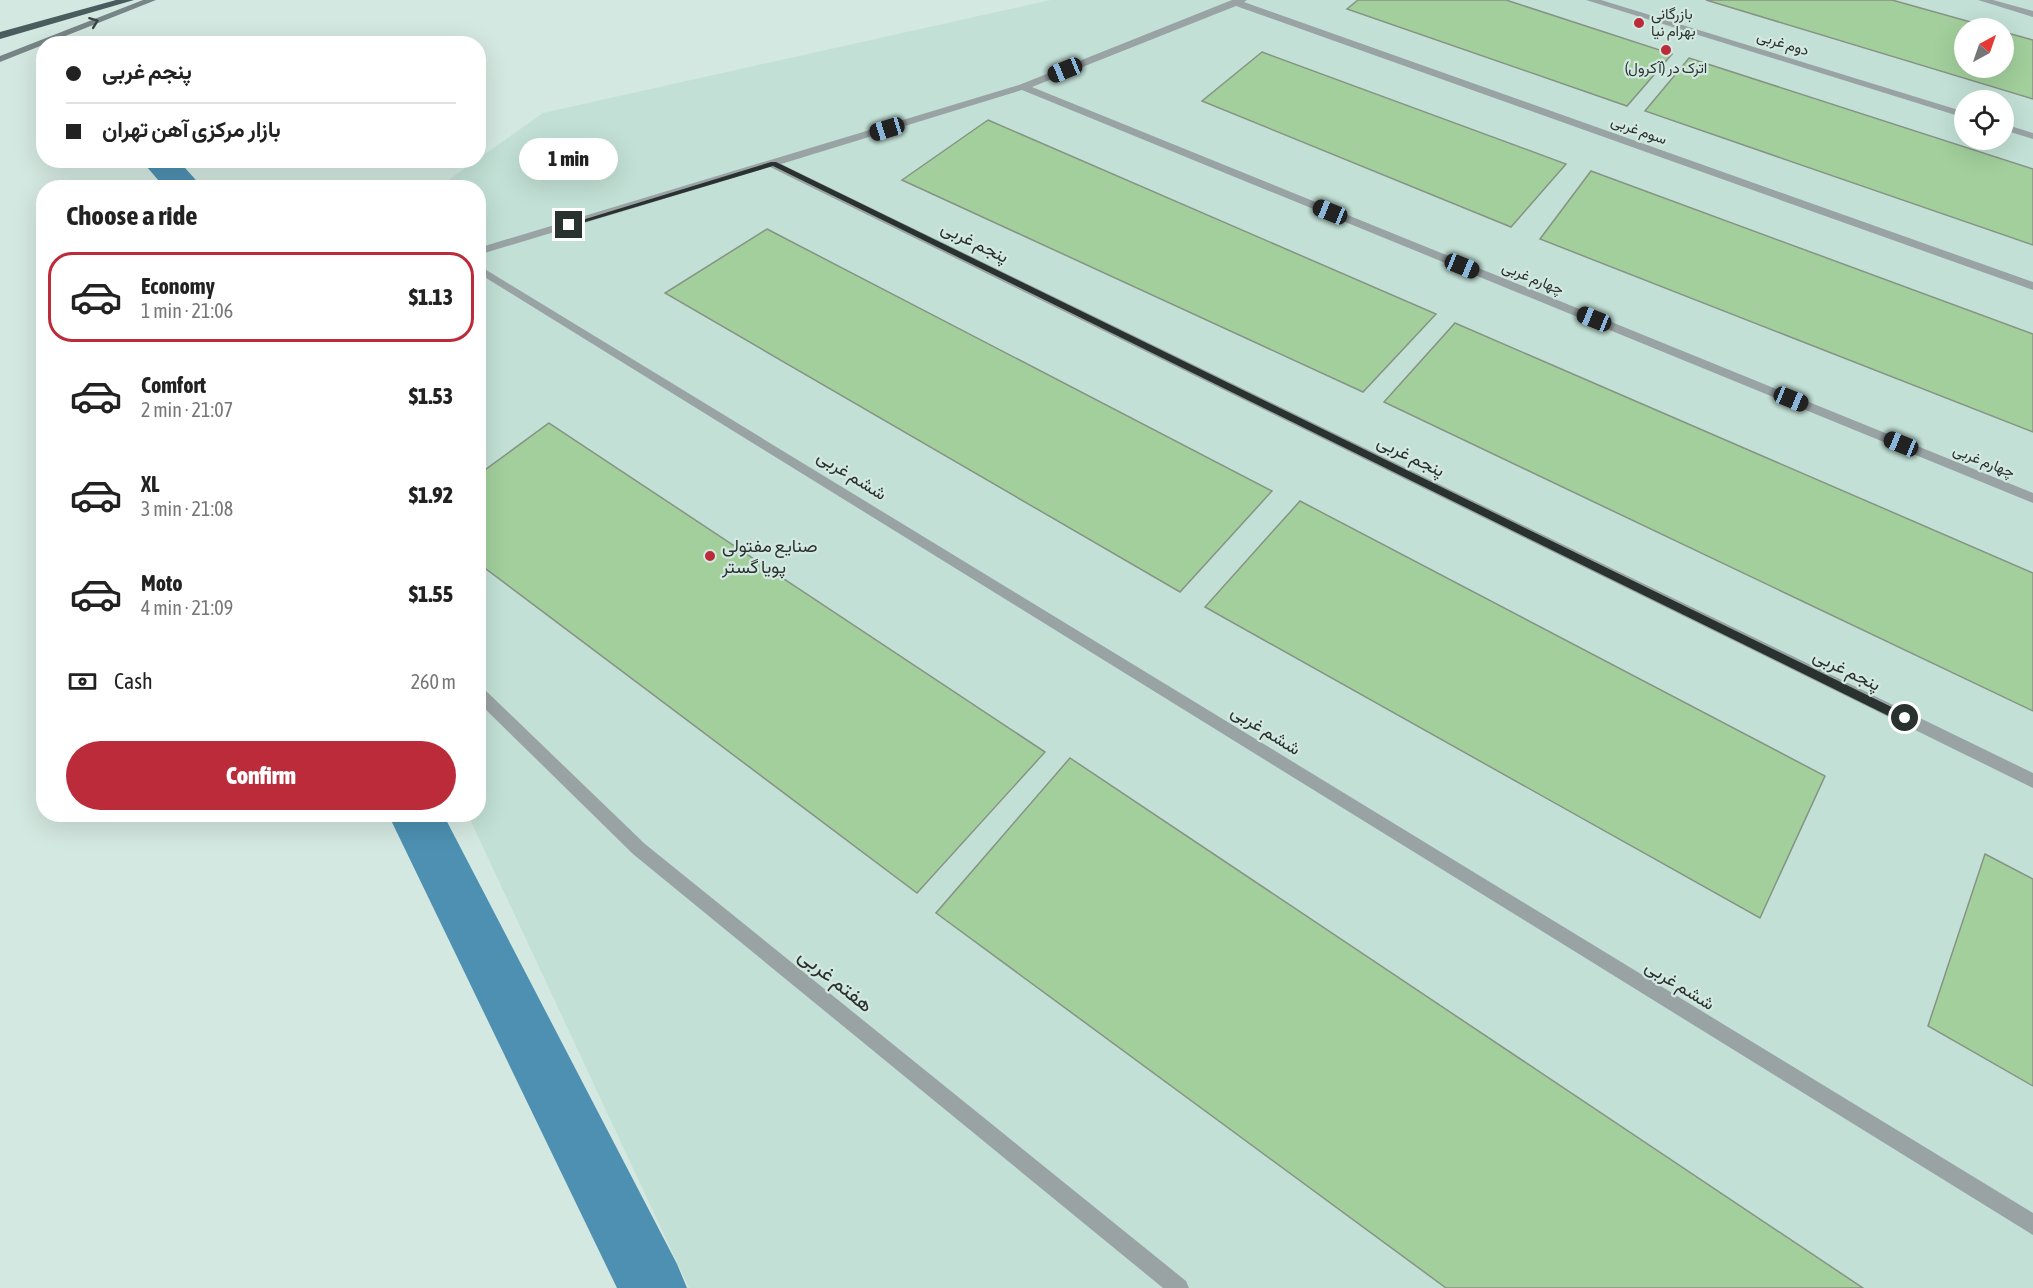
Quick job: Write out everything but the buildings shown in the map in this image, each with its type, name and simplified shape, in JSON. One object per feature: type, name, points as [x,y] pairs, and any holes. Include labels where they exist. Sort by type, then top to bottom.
[{"type":"highway","points":[[0,34],[88,0]]},
{"type":"highway","points":[[0,34],[128,0]]},
{"type":"main road","points":[[59,36],[151,0]]},
{"type":"main road","points":[[0,59],[36,45]]},
{"type":"lane","name":"دوم غربی","points":[[1592,0],[1954,112]]},
{"type":"lane","points":[[1983,0],[2033,14]]},
{"type":"lane","points":[[486,250],[1023,87],[1239,1]]},
{"type":"lane","name":"سوم غربی","points":[[1239,1],[2033,286]]},
{"type":"lane","name":"چهارم غربی","points":[[1023,87],[2033,498]]},
{"type":"lane","points":[[2014,130],[2033,136]]},
{"type":"lane","name":"پنجم غربی","points":[[773,164],[2033,781]]},
{"type":"lane","name":"ششم غربی","points":[[486,273],[2033,1225]]},
{"type":"lane","name":"هفتم غربی","points":[[486,700],[639,849],[1179,1288]]},
{"type":"shaded area","points":[[1051,0],[2033,0],[2033,1288],[689,1288],[471,822],[486,822],[486,180],[448,180],[465,168],[486,168],[486,153],[543,113]]},
{"type":"waterway","points":[[166,168],[177,180]]},
{"type":"waterway","points":[[419,822],[653,1288]]},
{"type":"place","name":"بازرگانی بهرام نیا","points":[[1639,23]]},
{"type":"place","name":"اترک در (آکرول)","points":[[1666,50]]},
{"type":"place","name":"صنایع مفتولی پویا گستر","points":[[710,556]]},
{"type":"route","points":[[569,225],[773,164],[1905,718]]}]
